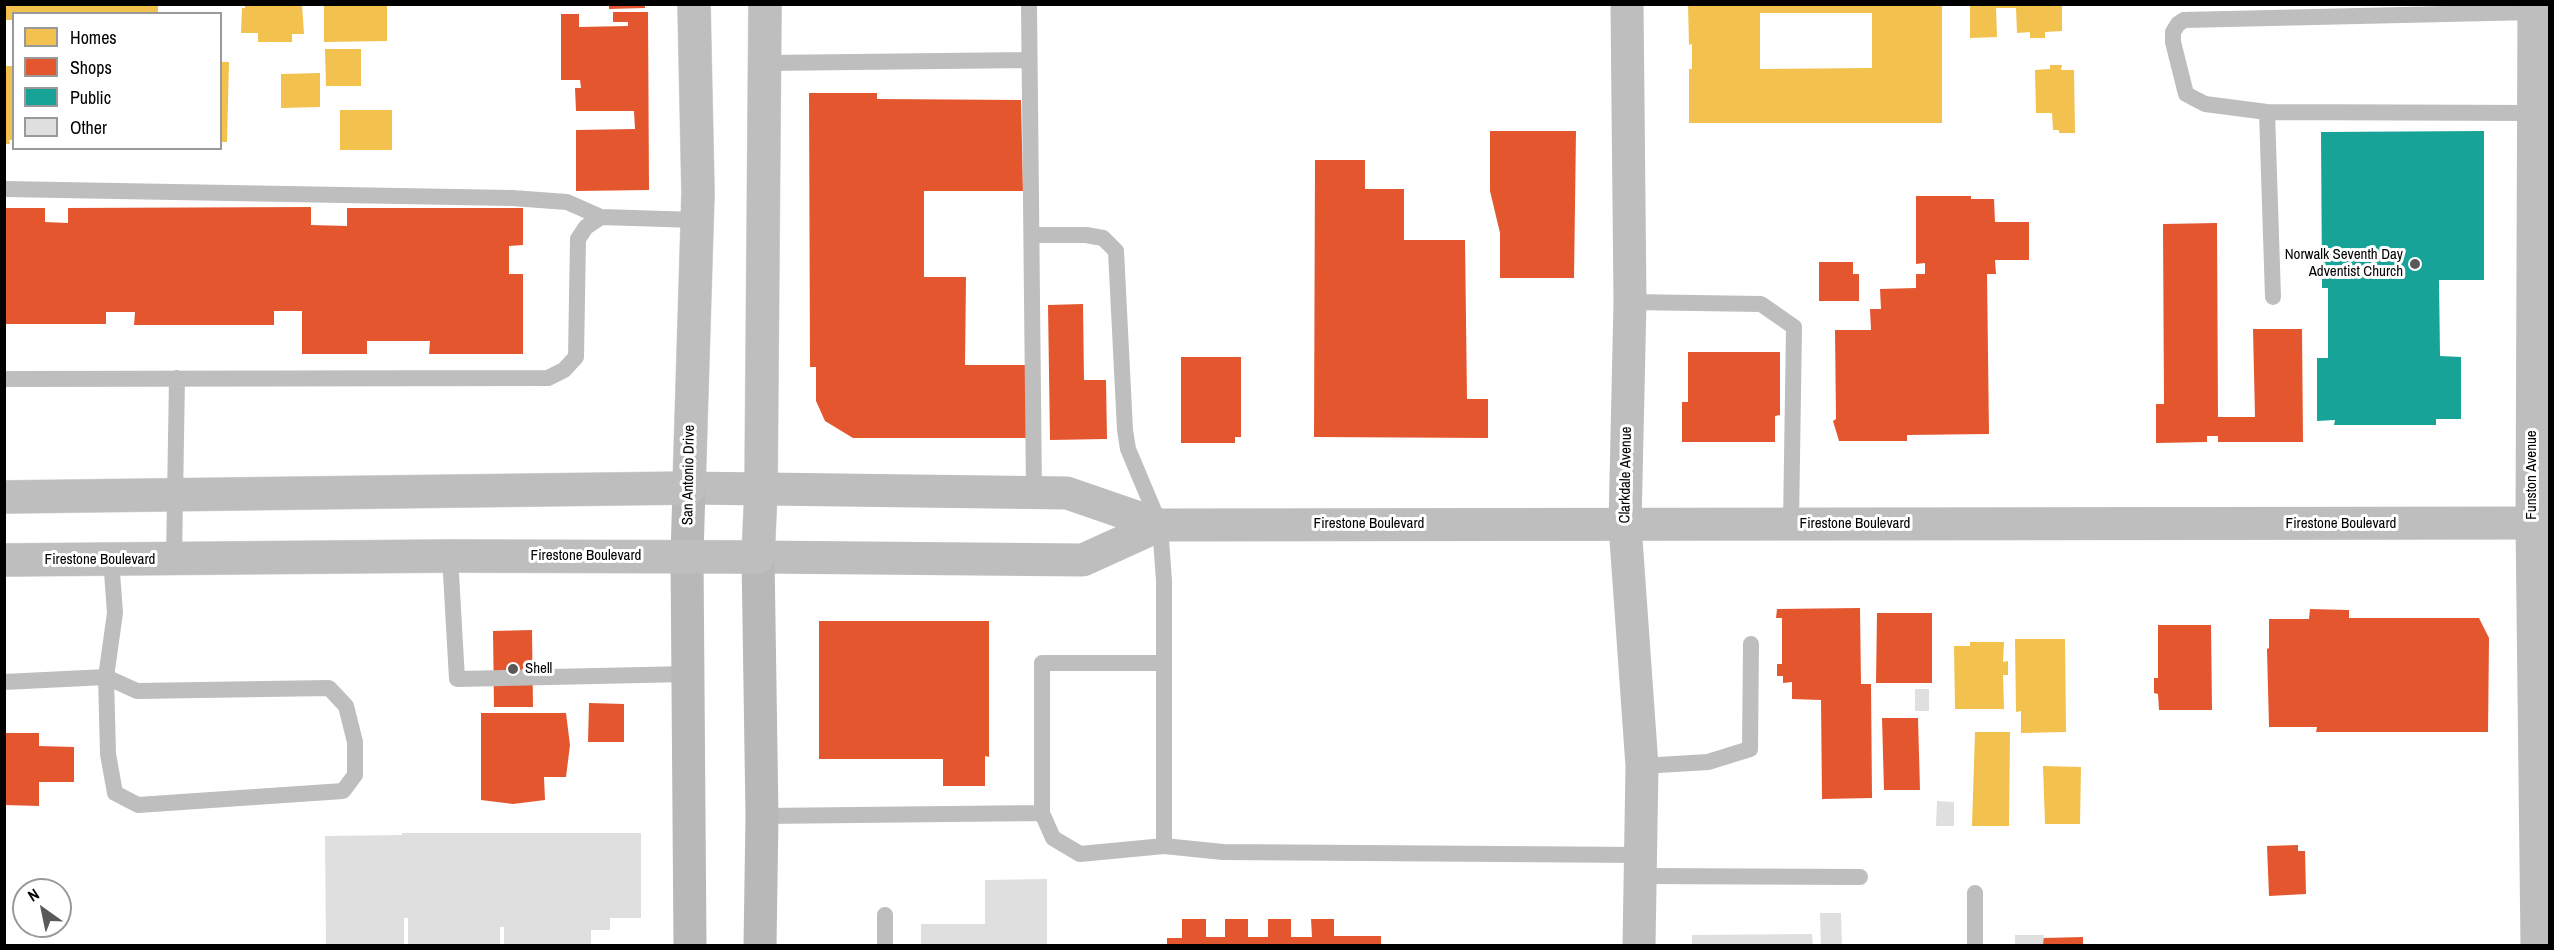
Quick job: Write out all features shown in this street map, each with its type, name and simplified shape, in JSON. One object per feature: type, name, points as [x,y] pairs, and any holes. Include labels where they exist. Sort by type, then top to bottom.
[{"type":"main road","name":"San Antonio Drive","points":[[689,488],[687,556],[690,945]]},
{"type":"main road","points":[[758,557],[762,816],[760,945]]},
{"type":"street","name":"San Antonio Drive","points":[[689,488],[698,193],[694,4]]},
{"type":"street","points":[[758,557],[761,490],[765,4]]},
{"type":"street","name":"Clarkdale Avenue","points":[[1627,4],[1630,302],[1625,525],[1642,766],[1639,945]]},
{"type":"street","name":"Funston Avenue","points":[[2534,8],[2541,523],[2537,945]]},
{"type":"street","name":"Firestone Boulevard","points":[[4,497],[689,488],[1067,493],[1160,525],[2541,523]]},
{"type":"street","name":"Firestone Boulevard","points":[[4,560],[687,556],[1083,560],[1160,525]]},
{"type":"lane","points":[[1029,4],[1034,494]]},
{"type":"lane","points":[[2534,8],[2184,20],[2173,32],[2173,42],[2186,94],[2205,104],[2267,112],[2534,113]]},
{"type":"lane","points":[[765,63],[1029,60]]},
{"type":"lane","points":[[2267,112],[2273,297]]},
{"type":"lane","points":[[4,189],[512,198],[567,202],[601,217],[696,220]]},
{"type":"lane","points":[[4,379],[548,378],[564,370],[576,357],[578,239],[586,227],[601,217]]},
{"type":"lane","points":[[1032,235],[1086,235],[1103,238],[1114,247],[1119,281],[1126,440],[1160,525],[1164,581],[1164,846]]},
{"type":"lane","points":[[1630,302],[1761,304],[1794,327],[1791,524]]},
{"type":"lane","points":[[174,559],[177,378]]},
{"type":"lane","points":[[450,556],[457,679],[688,674]]},
{"type":"lane","points":[[4,682],[106,677],[137,691],[329,688],[346,706],[354,742],[355,775],[343,791],[138,805],[115,793],[108,754],[106,677],[115,613],[111,559]]},
{"type":"lane","points":[[1642,766],[1708,762],[1750,749],[1751,644]]},
{"type":"lane","points":[[1164,663],[1042,663],[1042,813],[1053,838],[1080,854],[1164,846],[1223,852],[1640,866],[1860,877]]},
{"type":"lane","points":[[762,816],[1042,813]]},
{"type":"lane","points":[[1975,893],[1975,945]]},
{"type":"lane","points":[[885,915],[885,945]]},
{"type":"building: Homes","points":[[4,4],[158,4],[158,12],[12,12],[12,20],[4,20]]},
{"type":"building: Homes","points":[[245,4],[302,4],[304,34],[292,34],[292,42],[258,42],[258,33],[241,33],[242,8],[245,8]]},
{"type":"building: Homes","points":[[328,4],[387,4],[387,41],[324,42],[324,6]]},
{"type":"building: Homes","points":[[1688,4],[1942,4],[1942,123],[1689,123],[1689,69],[1692,69],[1692,44],[1689,45]],"holes":[[[1760,13],[1872,13],[1872,68],[1760,69]]]},
{"type":"building: Homes","points":[[1970,4],[2062,4],[2062,31],[2045,32],[2045,38],[2030,38],[2030,32],[2017,33],[2016,8],[1996,8],[1997,37],[1970,38]]},
{"type":"building: Homes","points":[[325,49],[361,49],[361,86],[326,86]]},
{"type":"building: Homes","points":[[222,62],[229,62],[227,142],[222,142]]},
{"type":"building: Homes","points":[[2050,65],[2062,65],[2061,70],[2074,70],[2075,133],[2059,133],[2059,130],[2053,130],[2052,113],[2036,113],[2035,70],[2050,69]]},
{"type":"building: Homes","points":[[4,66],[12,66],[12,140],[9,140],[10,144],[4,144]]},
{"type":"building: Homes","points":[[320,73],[320,107],[281,108],[281,74]]},
{"type":"building: Homes","points":[[340,110],[392,110],[392,150],[340,150]]},
{"type":"building: Homes","points":[[2015,639],[2065,639],[2066,732],[2021,733],[2021,711],[2016,712]]},
{"type":"building: Homes","points":[[1970,642],[2004,642],[2003,662],[2008,661],[2008,675],[2003,675],[2004,709],[1955,709],[1954,646],[1970,646]]},
{"type":"building: Homes","points":[[1975,732],[2010,732],[2009,826],[1972,826]]},
{"type":"building: Homes","points":[[2043,766],[2081,767],[2080,824],[2045,824]]},
{"type":"building: Shops","points":[[609,4],[645,4],[645,8],[609,9]]},
{"type":"building: Shops","points":[[613,12],[648,12],[649,190],[576,191],[576,130],[635,129],[634,111],[576,111],[575,88],[581,88],[580,80],[561,80],[561,14],[579,14],[579,27],[628,26],[628,22],[613,22]]},
{"type":"building: Shops","points":[[809,93],[877,93],[877,99],[1021,100],[1023,191],[924,191],[924,277],[966,277],[965,365],[1027,365],[1026,438],[853,438],[825,421],[816,401],[816,367],[810,367]]},
{"type":"building: Shops","points":[[1490,131],[1576,131],[1574,278],[1500,278],[1500,233],[1490,191]]},
{"type":"building: Shops","points":[[1315,160],[1365,160],[1365,189],[1404,189],[1404,240],[1465,240],[1467,399],[1488,399],[1488,438],[1314,437]]},
{"type":"building: Shops","points":[[1916,196],[1971,196],[1971,199],[1994,199],[1995,222],[2029,222],[2029,260],[1995,260],[1996,274],[1987,274],[1989,434],[1907,435],[1907,441],[1839,441],[1833,421],[1836,419],[1835,330],[1871,330],[1870,309],[1881,309],[1880,289],[1916,288],[1916,274],[1925,274],[1925,263],[1916,264]]},
{"type":"building: Shops","points":[[311,207],[311,225],[347,226],[347,208],[523,208],[523,245],[509,246],[509,274],[523,274],[523,354],[429,354],[430,341],[367,341],[367,354],[302,354],[302,311],[274,311],[274,325],[134,325],[135,312],[106,312],[106,324],[4,324],[4,208],[45,208],[45,222],[68,223],[68,208]]},
{"type":"building: Shops","points":[[2217,223],[2218,417],[2255,417],[2253,329],[2302,329],[2303,442],[2218,442],[2218,436],[2207,436],[2207,442],[2156,443],[2156,404],[2164,404],[2163,224]]},
{"type":"building: Shops","points":[[1819,262],[1853,262],[1853,274],[1859,274],[1859,301],[1819,301]]},
{"type":"building: Shops","points":[[1083,304],[1084,380],[1106,380],[1107,439],[1050,440],[1048,305]]},
{"type":"building: Shops","points":[[1688,352],[1780,352],[1780,415],[1775,416],[1775,442],[1682,442],[1682,402],[1688,402]]},
{"type":"building: Shops","points":[[1181,357],[1241,357],[1241,437],[1235,437],[1235,443],[1181,443]]},
{"type":"building: Shops","points":[[1860,608],[1861,684],[1871,684],[1872,798],[1822,799],[1821,700],[1792,699],[1792,682],[1783,683],[1783,676],[1777,676],[1777,664],[1782,664],[1782,618],[1776,618],[1777,609]]},
{"type":"building: Shops","points":[[2310,609],[2349,610],[2349,618],[2479,618],[2489,638],[2488,732],[2316,732],[2317,727],[2269,727],[2267,649],[2269,648],[2269,619],[2309,619]]},
{"type":"building: Shops","points":[[1877,613],[1932,613],[1932,683],[1876,683]]},
{"type":"building: Shops","points":[[819,621],[989,621],[989,757],[985,756],[985,786],[943,786],[943,759],[819,759]]},
{"type":"building: Shops","points":[[2158,625],[2211,625],[2212,710],[2159,710],[2158,694],[2154,693],[2154,678],[2158,678]]},
{"type":"building: Shops","name":"Shell","points":[[532,630],[533,707],[494,707],[493,631]]},
{"type":"building: Shops","points":[[589,703],[624,704],[624,742],[588,742]]},
{"type":"building: Shops","points":[[481,713],[566,713],[570,745],[566,777],[544,777],[545,800],[513,804],[481,800]]},
{"type":"building: Shops","points":[[1882,718],[1918,718],[1920,790],[1884,790]]},
{"type":"building: Shops","points":[[4,733],[39,733],[39,746],[74,747],[74,782],[39,782],[39,806],[4,805]]},
{"type":"building: Shops","points":[[2298,845],[2298,851],[2305,851],[2306,894],[2269,896],[2267,846]]},
{"type":"building: Shops","points":[[1182,919],[1206,919],[1206,937],[1225,937],[1225,919],[1248,919],[1248,937],[1268,937],[1268,919],[1291,919],[1291,937],[1312,937],[1311,919],[1334,919],[1334,936],[1381,936],[1381,945],[1167,945],[1167,938],[1182,938]]},
{"type":"building: Shops","points":[[2083,937],[2083,945],[2043,945],[2043,938]]},
{"type":"building: Public","points":[[2484,131],[2484,280],[2439,280],[2440,356],[2461,357],[2461,419],[2436,419],[2436,425],[2334,425],[2335,420],[2317,421],[2317,358],[2328,358],[2328,288],[2322,288],[2321,132]]},
{"type":"building: Other","points":[[1915,689],[1929,689],[1929,711],[1915,711]]},
{"type":"building: Other","points":[[1937,801],[1954,802],[1954,826],[1936,826]]},
{"type":"building: Other","points":[[402,833],[641,833],[641,918],[610,918],[610,930],[591,930],[591,946],[504,946],[504,927],[500,927],[500,946],[408,946],[408,918],[404,918],[404,946],[326,946],[325,836],[402,835]]},
{"type":"building: Other","points":[[1047,879],[1047,946],[921,946],[921,924],[985,924],[985,880]]},
{"type":"building: Other","points":[[1820,913],[1841,913],[1842,946],[1821,946]]},
{"type":"building: Other","points":[[1812,934],[1813,946],[1692,946],[1692,935]]},
{"type":"building: Other","points":[[2015,935],[2044,935],[2043,946],[2015,946]]},
{"type":"place","name":"Norwalk Seventh Day Adventist Church","points":[[2415,264]]},
{"type":"place","name":"Shell","points":[[513,669]]}]
